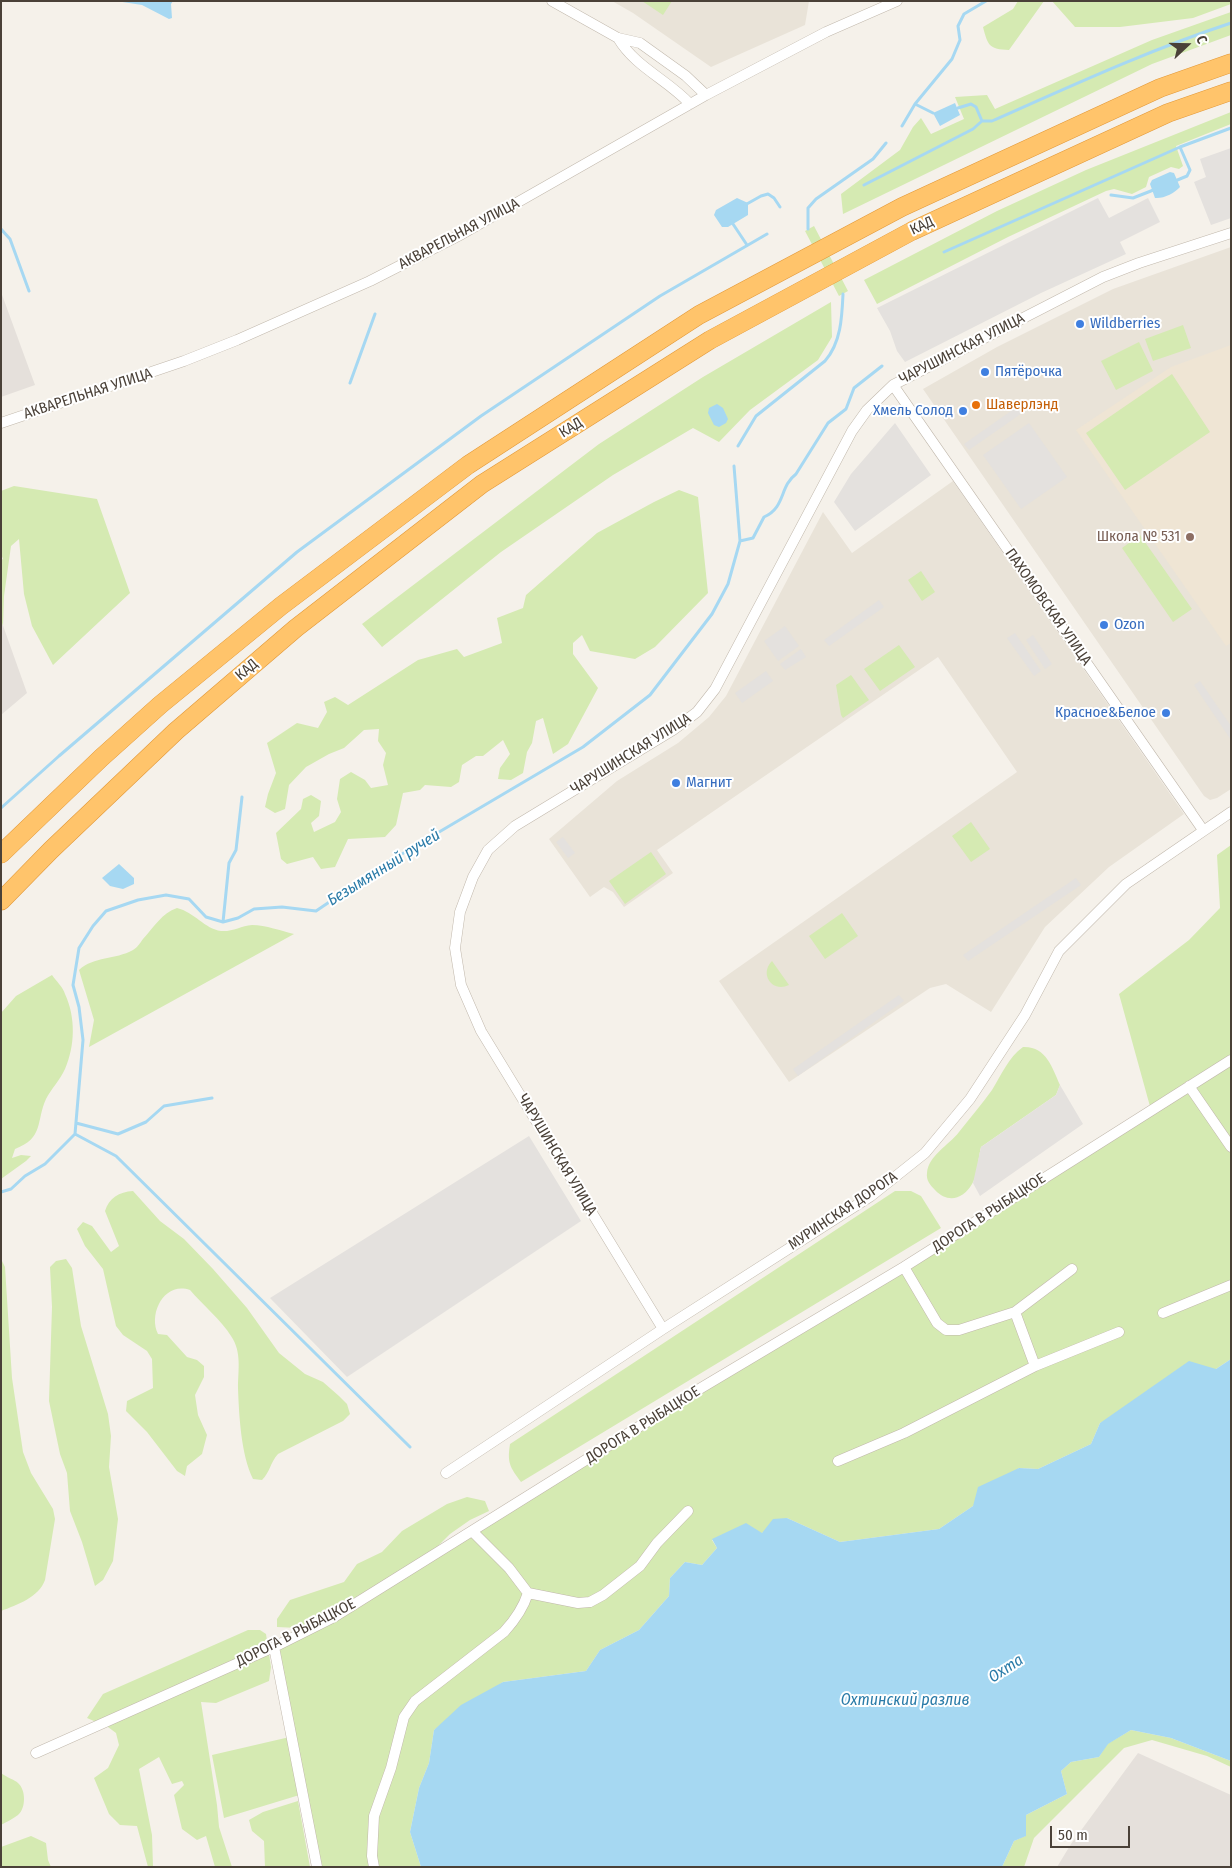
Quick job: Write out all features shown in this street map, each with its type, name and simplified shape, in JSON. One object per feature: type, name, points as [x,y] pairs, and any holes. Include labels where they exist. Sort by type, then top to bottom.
[{"type":"highway","name":"КАД","points":[[1,854],[101,758],[153,712],[281,606],[468,465],[698,315],[902,207],[1160,88],[1231,63]]},
{"type":"highway","name":"КАД","points":[[1,901],[51,850],[176,731],[296,628],[482,484],[710,340],[912,231],[1168,113],[1231,91]]},
{"type":"street","points":[[552,1],[618,38],[640,43],[686,76],[706,95]]},
{"type":"street","name":"АКВАРЕЛЬНАЯ УЛИЦА","points":[[1,424],[184,361],[237,340],[370,281],[462,234],[706,95],[826,32],[898,1]]},
{"type":"street","points":[[618,38],[630,55],[681,94],[690,104]]},
{"type":"street","name":"ЧАРУШИНСКАЯ УЛИЦА","points":[[662,1329],[481,1030],[461,985],[455,948],[460,912],[472,877],[488,850],[515,826],[653,743],[697,712],[715,688],[852,431],[867,410],[893,385],[1103,277],[1231,232]]},
{"type":"street","name":"ПАХОМОВСКАЯ УЛИЦА","points":[[893,385],[1203,830]]},
{"type":"street","name":"МУРИНСКАЯ ДОРОГА","points":[[446,1473],[662,1329],[872,1196],[925,1153],[970,1099],[1026,1015],[1059,951],[1126,884],[1231,812]]},
{"type":"street","name":"ДОРОГА В РЫБАЦКОЕ","points":[[36,1753],[274,1647],[334,1618],[701,1388],[904,1267],[1231,1060]]},
{"type":"street","points":[[1189,1086],[1231,1147]]},
{"type":"street","points":[[904,1267],[937,1323],[946,1330],[959,1330],[1014,1312],[1072,1269]]},
{"type":"street","points":[[1163,1313],[1231,1286]]},
{"type":"street","points":[[1014,1312],[1035,1366]]},
{"type":"street","points":[[838,1461],[904,1433],[1035,1366],[1119,1332]]},
{"type":"street","points":[[473,1532],[509,1568],[528,1593],[578,1603],[590,1602],[640,1566],[657,1544],[688,1511]]},
{"type":"street","points":[[374,1867],[372,1856],[374,1816],[391,1768],[404,1717],[415,1701],[504,1632],[524,1605],[528,1593]]},
{"type":"street","points":[[274,1647],[317,1867]]},
{"type":"shaded area","points":[[612,1],[809,1],[805,25],[711,67],[633,13]]},
{"type":"shaded area","points":[[1231,148],[1231,218],[1211,225],[1194,182],[1206,177],[1200,159]]},
{"type":"shaded area","points":[[1098,198],[1109,218],[1148,198],[1160,222],[1120,242],[1126,254],[1041,293],[905,362],[897,351],[890,331],[877,308]]},
{"type":"shaded area","points":[[1231,247],[1231,789],[1210,800],[1204,796],[923,389],[997,347],[1113,289]]},
{"type":"shaded area","points":[[1,292],[35,385],[1,397]]},
{"type":"shaded area","name":"Школа № 531","points":[[1231,345],[1231,643],[1226,646],[1076,430],[1171,367]]},
{"type":"shaded area","points":[[1021,404],[1025,411],[969,450],[964,444]]},
{"type":"shaded area","points":[[895,423],[931,475],[855,531],[834,502],[851,474]]},
{"type":"shaded area","points":[[1029,423],[1067,477],[1021,509],[983,455]]},
{"type":"shaded area","points":[[953,481],[1184,814],[1109,867],[1045,927],[991,1012],[946,984],[930,988],[789,1082],[719,981],[1017,772],[938,657],[657,850],[673,873],[624,907],[613,892],[604,887],[590,897],[549,839],[617,781],[678,743],[709,717],[726,696],[823,512],[852,553]]},
{"type":"shaded area","points":[[879,600],[884,607],[829,646],[824,640]]},
{"type":"shaded area","points":[[1,620],[27,693],[1,715]]},
{"type":"shaded area","points":[[785,626],[799,646],[778,661],[764,641]]},
{"type":"shaded area","points":[[1015,633],[1041,671],[1034,676],[1007,638]]},
{"type":"shaded area","points":[[1033,635],[1052,664],[1045,669],[1026,640]]},
{"type":"shaded area","points":[[801,649],[806,657],[785,670],[780,664]]},
{"type":"shaded area","points":[[766,671],[773,681],[742,703],[735,693]]},
{"type":"shaded area","points":[[1200,681],[1231,726],[1231,740],[1194,685]]},
{"type":"shaded area","points":[[563,837],[575,853],[568,858],[556,842]]},
{"type":"shaded area","points":[[1076,878],[1081,885],[968,961],[963,955]]},
{"type":"shaded area","points":[[899,995],[904,1001],[798,1076],[793,1069]]},
{"type":"shaded area","points":[[1060,1085],[1083,1124],[980,1196],[973,1183],[981,1147],[1056,1095]]},
{"type":"shaded area","points":[[529,1136],[581,1221],[347,1377],[270,1298]]},
{"type":"shaded area","points":[[1138,1753],[1231,1795],[1231,1867],[1057,1867],[1071,1844]]},
{"type":"green space","points":[[642,1],[672,1],[663,15]]},
{"type":"green space","points":[[1018,1],[1044,1],[1009,50],[997,49],[988,42],[983,27],[1013,9]]},
{"type":"green space","points":[[1052,1],[1231,1],[1231,4],[1193,18],[1120,27],[1075,27]]},
{"type":"green space","points":[[1231,12],[1231,35],[1152,64],[843,214],[841,194],[900,150],[913,127],[921,118],[931,134],[964,119],[955,97],[987,95],[995,109],[1152,40]]},
{"type":"green space","points":[[1231,112],[1231,124],[1176,146],[1183,166],[1179,169],[1171,167],[1149,177],[1146,187],[1132,194],[1114,189],[1106,191],[1008,237],[877,304],[864,280],[997,211],[1086,170]]},
{"type":"green space","points":[[814,226],[848,291],[839,296],[805,231]]},
{"type":"green space","points":[[831,302],[832,337],[818,360],[750,410],[719,442],[693,428],[613,475],[501,552],[382,647],[362,624],[599,444],[703,377]]},
{"type":"green space","points":[[1183,325],[1191,348],[1153,361],[1145,339]]},
{"type":"green space","points":[[1139,342],[1153,371],[1116,390],[1101,361]]},
{"type":"green space","points":[[1172,374],[1210,432],[1125,490],[1086,433]]},
{"type":"green space","points":[[14,486],[97,499],[130,593],[53,665],[32,626],[24,594],[19,539],[11,546],[4,596],[3,626],[1,620],[1,560],[3,559],[1,554],[1,491]]},
{"type":"green space","points":[[679,490],[698,497],[708,593],[655,647],[635,659],[590,651],[582,635],[573,643],[573,654],[598,688],[568,744],[553,754],[543,718],[536,721],[523,773],[511,780],[498,779],[500,768],[510,754],[503,740],[483,756],[476,756],[462,765],[459,782],[451,787],[425,785],[420,790],[403,793],[396,825],[385,837],[348,839],[335,867],[321,869],[313,857],[287,864],[281,859],[276,833],[301,809],[303,799],[311,795],[321,801],[319,816],[311,823],[314,832],[335,822],[341,812],[337,799],[340,779],[351,772],[365,780],[371,788],[388,785],[383,765],[386,753],[378,741],[379,729],[364,730],[344,748],[306,767],[289,785],[285,809],[275,813],[265,807],[276,773],[267,743],[297,723],[318,728],[327,712],[324,702],[335,697],[348,705],[418,660],[457,649],[464,657],[502,643],[497,618],[523,608],[526,595],[597,533]]},
{"type":"green space","points":[[1140,535],[1192,609],[1173,622],[1122,548]]},
{"type":"green space","points":[[921,571],[935,592],[922,601],[908,580]]},
{"type":"green space","points":[[899,645],[915,667],[880,691],[864,669]]},
{"type":"green space","points":[[851,675],[869,700],[843,718],[836,685]]},
{"type":"green space","points":[[971,822],[990,849],[971,862],[952,836]]},
{"type":"green space","points":[[1231,845],[1231,1359],[1216,1369],[1100,1423],[1091,1444],[1038,1469],[1019,1468],[973,1506],[939,1529],[840,1542],[787,1518],[762,1533],[712,1540],[717,1548],[702,1565],[685,1562],[670,1578],[669,1596],[639,1630],[600,1650],[586,1671],[503,1682],[434,1730],[429,1763],[419,1788],[410,1832],[421,1867],[318,1867],[306,1793],[224,1818],[212,1755],[294,1736],[279,1648],[1151,1110],[1119,994],[1189,940],[1220,908],[1217,855]]},
{"type":"green space","points":[[651,852],[666,874],[625,904],[609,881]]},
{"type":"green space","points":[[177,908],[189,913],[215,930],[229,931],[244,926],[257,925],[294,934],[89,1047],[94,1020],[79,970],[91,962],[126,953],[134,949],[163,917]]},
{"type":"green space","points":[[842,913],[858,936],[825,959],[809,936]]},
{"type":"green space","points":[[772,961],[789,985],[777,986],[769,981],[767,971]]},
{"type":"green space","points":[[52,975],[61,986],[69,1003],[73,1032],[71,1051],[63,1073],[46,1099],[35,1134],[31,1140],[15,1149],[12,1158],[21,1155],[31,1156],[1,1179],[1,1013],[16,996]]},
{"type":"green space","points":[[1023,1047],[1037,1050],[1047,1059],[1060,1085],[1056,1095],[981,1147],[977,1171],[968,1189],[964,1194],[955,1198],[945,1197],[931,1186],[927,1178],[928,1167],[931,1161],[955,1137],[992,1090],[1009,1061]]},
{"type":"green space","points":[[133,1191],[160,1221],[184,1239],[213,1269],[247,1308],[279,1353],[305,1374],[323,1382],[347,1404],[350,1414],[343,1421],[278,1454],[262,1480],[253,1479],[243,1447],[238,1399],[239,1361],[237,1348],[227,1330],[190,1290],[181,1288],[173,1290],[166,1295],[160,1301],[155,1317],[155,1326],[158,1334],[167,1335],[187,1357],[197,1360],[204,1366],[204,1377],[195,1395],[198,1415],[207,1435],[202,1454],[187,1466],[185,1476],[177,1471],[147,1432],[126,1411],[127,1401],[153,1388],[152,1359],[147,1351],[123,1335],[116,1326],[103,1269],[85,1246],[77,1229],[83,1222],[92,1226],[111,1252],[119,1246],[105,1211],[115,1196]]},
{"type":"green space","points":[[895,1191],[911,1191],[921,1196],[941,1228],[521,1482],[510,1465],[510,1444]]},
{"type":"green space","points":[[1,1259],[5,1267],[12,1378],[23,1452],[31,1473],[53,1509],[55,1519],[45,1580],[42,1586],[27,1600],[1,1611]]},
{"type":"green space","points":[[66,1259],[72,1268],[81,1326],[108,1414],[111,1436],[109,1467],[118,1519],[113,1561],[103,1580],[95,1586],[82,1542],[70,1511],[67,1473],[60,1454],[49,1401],[52,1307],[50,1267],[56,1261]]},
{"type":"green space","points":[[467,1497],[485,1501],[489,1511],[470,1520],[450,1534],[433,1551],[332,1614],[298,1628],[277,1627],[277,1619],[290,1600],[344,1582],[357,1564],[382,1552],[402,1531],[447,1504]]},
{"type":"green space","points":[[248,1630],[260,1630],[266,1634],[271,1667],[269,1681],[216,1703],[201,1702],[219,1827],[232,1867],[215,1867],[206,1836],[197,1840],[182,1829],[174,1795],[184,1785],[182,1781],[172,1784],[159,1757],[139,1769],[152,1835],[153,1867],[148,1867],[137,1826],[120,1825],[109,1814],[94,1778],[108,1768],[119,1745],[116,1733],[108,1727],[87,1718],[103,1694]]},
{"type":"green space","points":[[1131,1730],[1171,1738],[1231,1761],[1231,1767],[1207,1756],[1152,1740],[1124,1748],[1034,1838],[1024,1867],[1002,1867],[1014,1841],[1025,1836],[1026,1815],[1067,1794],[1061,1771],[1071,1762],[1099,1757],[1107,1744]]},
{"type":"green space","points":[[1,1773],[21,1786],[24,1794],[24,1804],[18,1815],[1,1825]]},
{"type":"green space","points":[[298,1801],[310,1867],[265,1867],[264,1841],[252,1831],[249,1820],[263,1812]]},
{"type":"green space","points":[[31,1836],[46,1843],[48,1860],[51,1867],[1,1867],[1,1847]]},
{"type":"water","points":[[116,1],[173,1],[171,4],[172,18],[169,19],[142,5]]},
{"type":"water","points":[[955,103],[960,115],[940,126],[933,113]]},
{"type":"water","points":[[1170,172],[1174,173],[1180,187],[1169,195],[1155,198],[1150,184],[1152,180]]},
{"type":"water","points":[[737,198],[748,203],[748,215],[728,227],[722,227],[714,215],[716,210]]},
{"type":"water","points":[[717,404],[723,408],[728,419],[726,423],[719,427],[714,425],[708,413],[709,408]]},
{"type":"water","points":[[119,864],[134,878],[134,884],[123,889],[110,886],[102,878]]},
{"type":"water","name":"Охтинский разлив","points":[[1231,1359],[1231,1761],[1171,1738],[1131,1730],[1108,1744],[1099,1757],[1071,1762],[1061,1771],[1067,1794],[1026,1815],[1026,1836],[1014,1841],[1002,1867],[421,1867],[410,1832],[419,1788],[429,1763],[434,1730],[461,1705],[503,1682],[586,1671],[600,1650],[639,1630],[669,1596],[670,1578],[685,1562],[702,1565],[717,1548],[712,1539],[746,1523],[762,1533],[773,1519],[787,1518],[840,1542],[939,1529],[973,1506],[978,1487],[1019,1468],[1038,1469],[1091,1444],[1100,1423],[1189,1361],[1216,1369]]},
{"type":"waterway","name":"Безымянный ручей","points":[[902,126],[915,104],[952,59],[960,40],[958,26],[964,14],[986,1]]},
{"type":"waterway","points":[[864,185],[973,129],[982,121],[992,121],[1140,57],[1231,23]]},
{"type":"waterway","points":[[915,104],[933,113]]},
{"type":"waterway","points":[[958,108],[971,104],[976,107],[982,121]]},
{"type":"waterway","points":[[944,252],[1180,147],[1231,128]]},
{"type":"waterway","name":"Безымянный ручей","points":[[808,229],[808,208],[816,199],[873,159],[886,143]]},
{"type":"waterway","points":[[1175,181],[1187,176],[1190,170],[1180,147]]},
{"type":"waterway","points":[[1111,195],[1133,198],[1156,189]]},
{"type":"waterway","points":[[745,205],[768,194],[774,198],[780,207]]},
{"type":"waterway","points":[[731,221],[747,245]]},
{"type":"waterway","points":[[1,229],[10,239],[29,291]]},
{"type":"waterway","points":[[1,808],[297,552],[481,416],[660,296],[767,234]]},
{"type":"waterway","name":"Безымянный ручей","points":[[738,446],[756,416],[825,361],[830,354],[840,329],[843,294]]},
{"type":"waterway","points":[[350,383],[375,314]]},
{"type":"waterway","points":[[740,541],[753,538],[764,517],[776,508],[787,485],[828,423],[846,409],[854,388],[882,366]]},
{"type":"waterway","name":"Безымянный ручей","points":[[1,1192],[11,1189],[25,1176],[45,1164],[75,1134],[83,1040],[79,1007],[73,985],[79,948],[93,926],[106,911],[138,900],[166,895],[189,899],[206,917],[223,922],[238,918],[254,909],[282,907],[316,911],[390,861],[583,747],[650,695],[712,614],[728,584],[740,541],[734,466]]},
{"type":"waterway","points":[[223,922],[229,863],[236,850],[242,797]]},
{"type":"waterway","points":[[76,1123],[118,1134],[146,1122],[164,1106],[212,1098]]},
{"type":"waterway","points":[[75,1134],[116,1156],[410,1447]]},
{"type":"place","name":"Wildberries","points":[[1080,324]]},
{"type":"place","name":"Пятёрочка","points":[[985,372]]},
{"type":"place","name":"Шаверлэнд","points":[[976,405]]},
{"type":"place","name":"Хмель Солод","points":[[963,411]]},
{"type":"place","name":"Школа № 531","points":[[1190,537]]},
{"type":"place","name":"Ozon","points":[[1104,625]]},
{"type":"place","name":"Красное&Белое","points":[[1166,713]]},
{"type":"place","name":"Магнит","points":[[676,783]]},
{"type":"water label","name":"Охта","points":[[1006,1669]]}]
